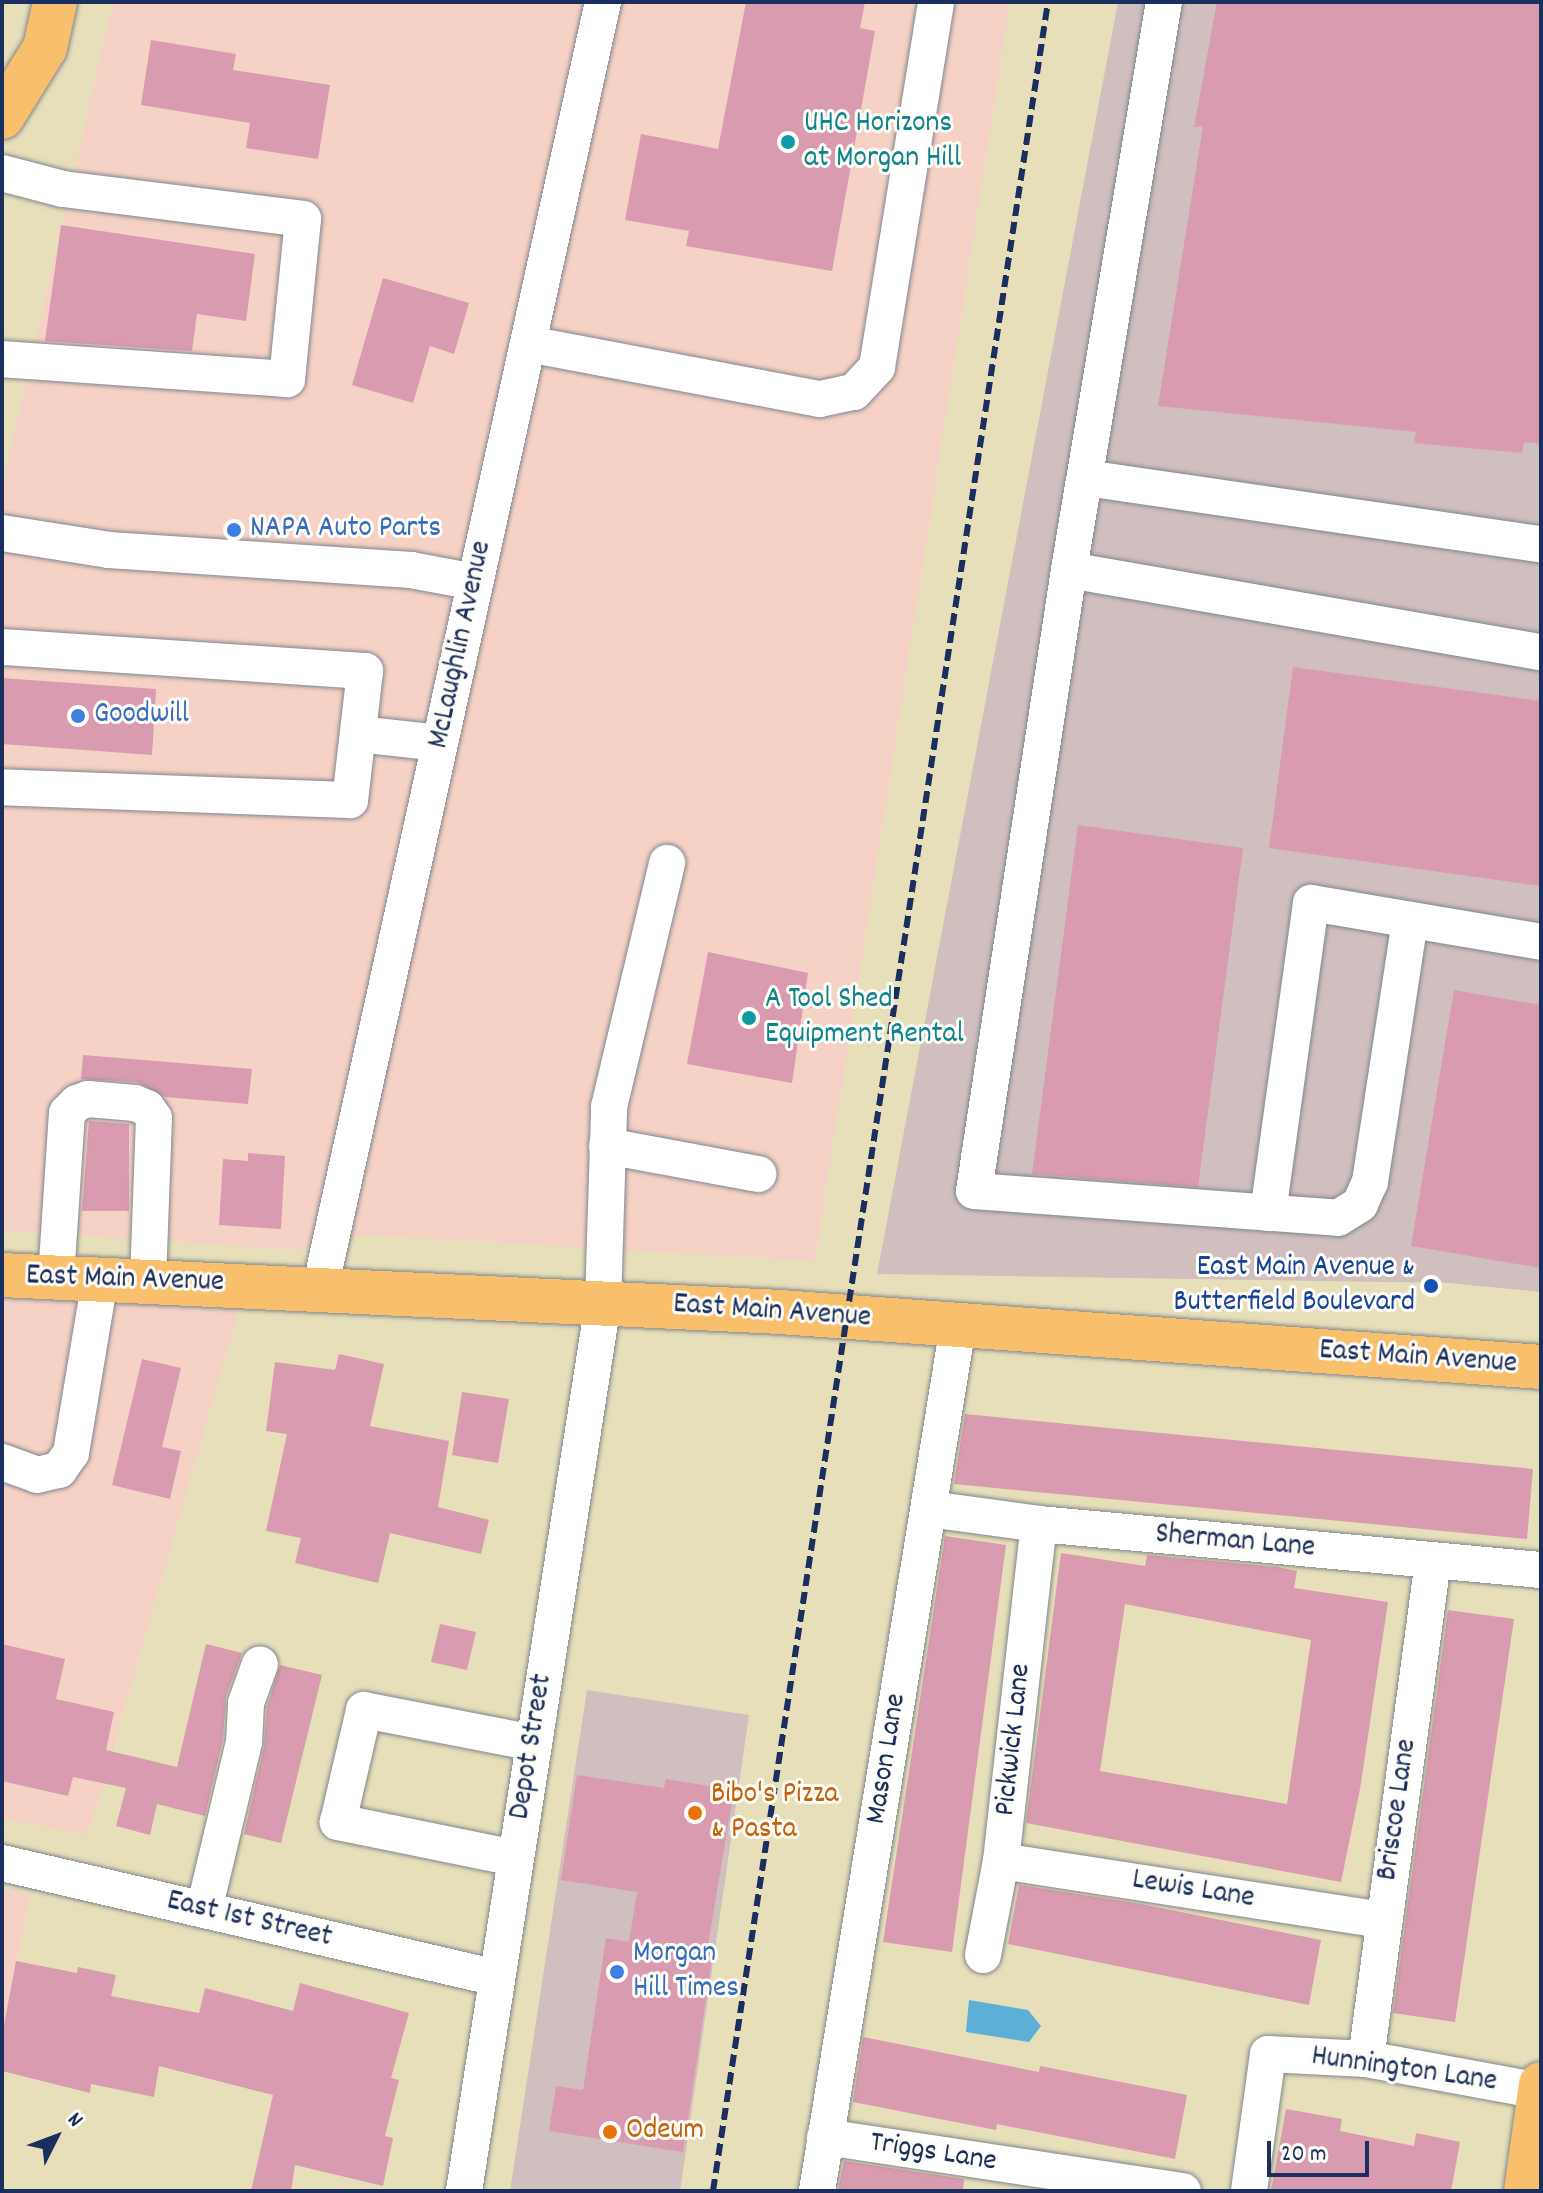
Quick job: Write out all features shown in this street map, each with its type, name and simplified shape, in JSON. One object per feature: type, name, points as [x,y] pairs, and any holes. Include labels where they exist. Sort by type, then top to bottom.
[{"type":"main road","points":[[2,117],[45,48],[55,2]]},
{"type":"main road","name":"East Main Avenue","points":[[2,1275],[603,1303],[1541,1367]]},
{"type":"main road","points":[[1526,2191],[1540,2088]]},
{"type":"street","name":"McLaughlin Avenue","points":[[320,1289],[603,2]]},
{"type":"street","points":[[528,344],[820,399],[854,392],[877,367],[936,2]]},
{"type":"street","points":[[1164,2],[1069,570],[974,1191],[1338,1218],[1360,1204],[1370,1182],[1410,920]]},
{"type":"street","points":[[2,173],[63,189],[303,219],[287,379],[2,359]]},
{"type":"street","points":[[1086,478],[1541,544]]},
{"type":"street","points":[[2,533],[109,550],[411,570],[475,582]]},
{"type":"street","points":[[1069,570],[1541,652]]},
{"type":"street","points":[[2,647],[365,671],[350,800],[2,787]]},
{"type":"street","points":[[358,734],[440,743]]},
{"type":"street","name":"Depot Street","points":[[464,2191],[603,1303],[609,1107],[667,863]]},
{"type":"street","points":[[1268,1213],[1311,903],[1541,942]]},
{"type":"street","points":[[56,1278],[67,1113],[77,1103],[88,1099],[135,1103],[147,1108],[154,1118],[148,1282]]},
{"type":"street","points":[[607,1146],[758,1174]]},
{"type":"street","points":[[2,1462],[37,1475],[59,1470],[71,1453],[100,1280]]},
{"type":"street","name":"Mason Lane","points":[[817,2191],[958,1326]]},
{"type":"street","name":"Sherman Lane","points":[[930,1509],[1039,1524],[1541,1570]]},
{"type":"street","name":"Pickwick Lane","points":[[983,1955],[1001,1861],[1039,1524]]},
{"type":"street","name":"Briscoe Lane","points":[[1366,2059],[1433,1561]]},
{"type":"street","points":[[204,1910],[244,1742],[246,1703],[260,1664]]},
{"type":"street","points":[[515,1858],[338,1822],[364,1710],[534,1743]]},
{"type":"street","name":"Lewis Lane","points":[[1001,1861],[1384,1920]]},
{"type":"street","name":"East 1st Street","points":[[2,1863],[497,1978]]},
{"type":"street","name":"Hunnington Lane","points":[[1249,2191],[1268,2054],[1366,2059],[1540,2088]]},
{"type":"street","name":"Triggs Lane","points":[[825,2137],[1183,2191]]},
{"type":"shaded area","points":[[113,2],[1010,2],[815,1261],[367,1235],[298,1250],[2,1230],[2,486]]},
{"type":"shaded area","points":[[1118,2],[1541,2],[1541,1292],[1449,1283],[877,1274]]},
{"type":"shaded area","points":[[2,1294],[240,1306],[88,1835],[2,1818]]},
{"type":"shaded area","points":[[587,1690],[749,1715],[680,2191],[510,2191]]},
{"type":"shaded area","points":[[2,1888],[30,1895],[2,2039]]},
{"type":"water","points":[[969,2000],[1028,2010],[1041,2026],[1029,2042],[966,2032]]},
{"type":"building","name":"UHC Horizons at Morgan Hill","points":[[746,2],[865,2],[860,28],[875,31],[832,271],[686,246],[689,231],[625,220],[641,134],[718,149]]},
{"type":"building","points":[[1217,2],[1541,2],[1541,444],[1524,442],[1522,453],[1414,443],[1416,432],[1158,406],[1203,126],[1194,127]]},
{"type":"building","points":[[151,40],[236,54],[233,70],[330,85],[318,159],[246,148],[250,123],[141,105]]},
{"type":"building","points":[[61,225],[255,254],[246,321],[197,314],[192,351],[45,341]]},
{"type":"building","points":[[383,278],[469,303],[454,354],[430,346],[413,403],[352,385]]},
{"type":"building","points":[[1293,667],[1541,701],[1541,886],[1269,848]]},
{"type":"building","name":"Goodwill","points":[[2,678],[156,689],[152,755],[2,744]]},
{"type":"building","points":[[1078,825],[1243,848],[1198,1187],[1032,1174]]},
{"type":"building","name":"A Tool Shed Equipment Rental","points":[[708,952],[808,973],[792,1083],[687,1064]]},
{"type":"building","points":[[1454,990],[1541,1005],[1541,1268],[1411,1246]]},
{"type":"building","points":[[83,1055],[252,1069],[248,1104],[165,1097],[137,1082],[81,1079]]},
{"type":"building","points":[[89,1121],[129,1124],[129,1211],[82,1211]]},
{"type":"building","points":[[248,1153],[285,1156],[281,1229],[219,1225],[223,1159],[248,1161]]},
{"type":"building","points":[[339,1354],[384,1364],[370,1426],[449,1441],[438,1507],[489,1520],[481,1554],[390,1533],[378,1583],[295,1563],[301,1538],[266,1531],[287,1434],[266,1431],[275,1362],[335,1370]]},
{"type":"building","points":[[142,1359],[181,1368],[162,1447],[181,1451],[170,1499],[112,1485]]},
{"type":"building","points":[[462,1392],[509,1399],[498,1463],[452,1455]]},
{"type":"building","points":[[965,1414],[1533,1469],[1527,1539],[954,1484]]},
{"type":"building","points":[[945,1536],[1006,1545],[952,1952],[883,1942]]},
{"type":"building","points":[[1061,1553],[1145,1566],[1147,1555],[1278,1567],[1297,1571],[1294,1588],[1388,1602],[1360,1789],[1341,1882],[1026,1823]],"holes":[[[1125,1604],[1311,1640],[1287,1804],[1100,1771]]]},
{"type":"building","points":[[1448,1610],[1514,1619],[1455,2022],[1393,2013]]},
{"type":"building","points":[[440,1624],[476,1632],[467,1670],[431,1662]]},
{"type":"building","points":[[2,1644],[65,1659],[56,1699],[114,1712],[106,1750],[177,1767],[206,1644],[242,1653],[226,1696],[223,1739],[205,1816],[157,1804],[150,1835],[116,1826],[126,1788],[73,1777],[68,1796],[2,1781]]},
{"type":"building","points":[[280,1665],[322,1675],[281,1843],[244,1834],[264,1747],[267,1707]]},
{"type":"building","points":[[577,1775],[664,1788],[666,1779],[734,1790],[708,1945],[714,1946],[683,2152],[549,2131],[556,2086],[583,2090],[606,1938],[629,1942],[637,1892],[561,1880]]},
{"type":"building","points":[[1019,1885],[1141,1904],[1321,1940],[1309,2005],[1008,1944]]},
{"type":"building","points":[[16,1961],[77,1973],[78,1967],[116,1975],[111,1996],[199,2013],[205,1988],[293,2011],[300,1983],[409,2013],[391,2078],[399,2080],[385,2136],[393,2138],[383,2186],[295,2165],[291,2191],[251,2191],[273,2095],[159,2066],[154,2097],[91,2084],[90,2093],[2,2071],[2,2036]]},
{"type":"building","points":[[863,2037],[1039,2072],[1040,2066],[1187,2095],[1175,2159],[997,2124],[996,2130],[853,2102]]},
{"type":"building","points":[[1286,2109],[1342,2119],[1340,2131],[1414,2146],[1416,2133],[1460,2142],[1451,2191],[1271,2191]]},
{"type":"building","points":[[844,2161],[964,2179],[963,2191],[838,2191]]},
{"type":"railway","points":[[713,2191],[1048,2]]},
{"type":"place","name":"UHC Horizons at Morgan Hill","points":[[788,142]]},
{"type":"place","name":"NAPA Auto Parts","points":[[234,530]]},
{"type":"place","name":"Goodwill","points":[[78,716]]},
{"type":"place","name":"A Tool Shed Equipment Rental","points":[[749,1018]]},
{"type":"place","name":"East Main Avenue & Butterfield Boulevard","points":[[1431,1286]]},
{"type":"place","name":"Bibo's Pizza & Pasta","points":[[695,1813]]},
{"type":"place","name":"Morgan Hill Times","points":[[617,1972]]},
{"type":"place","name":"Odeum","points":[[610,2132]]}]
